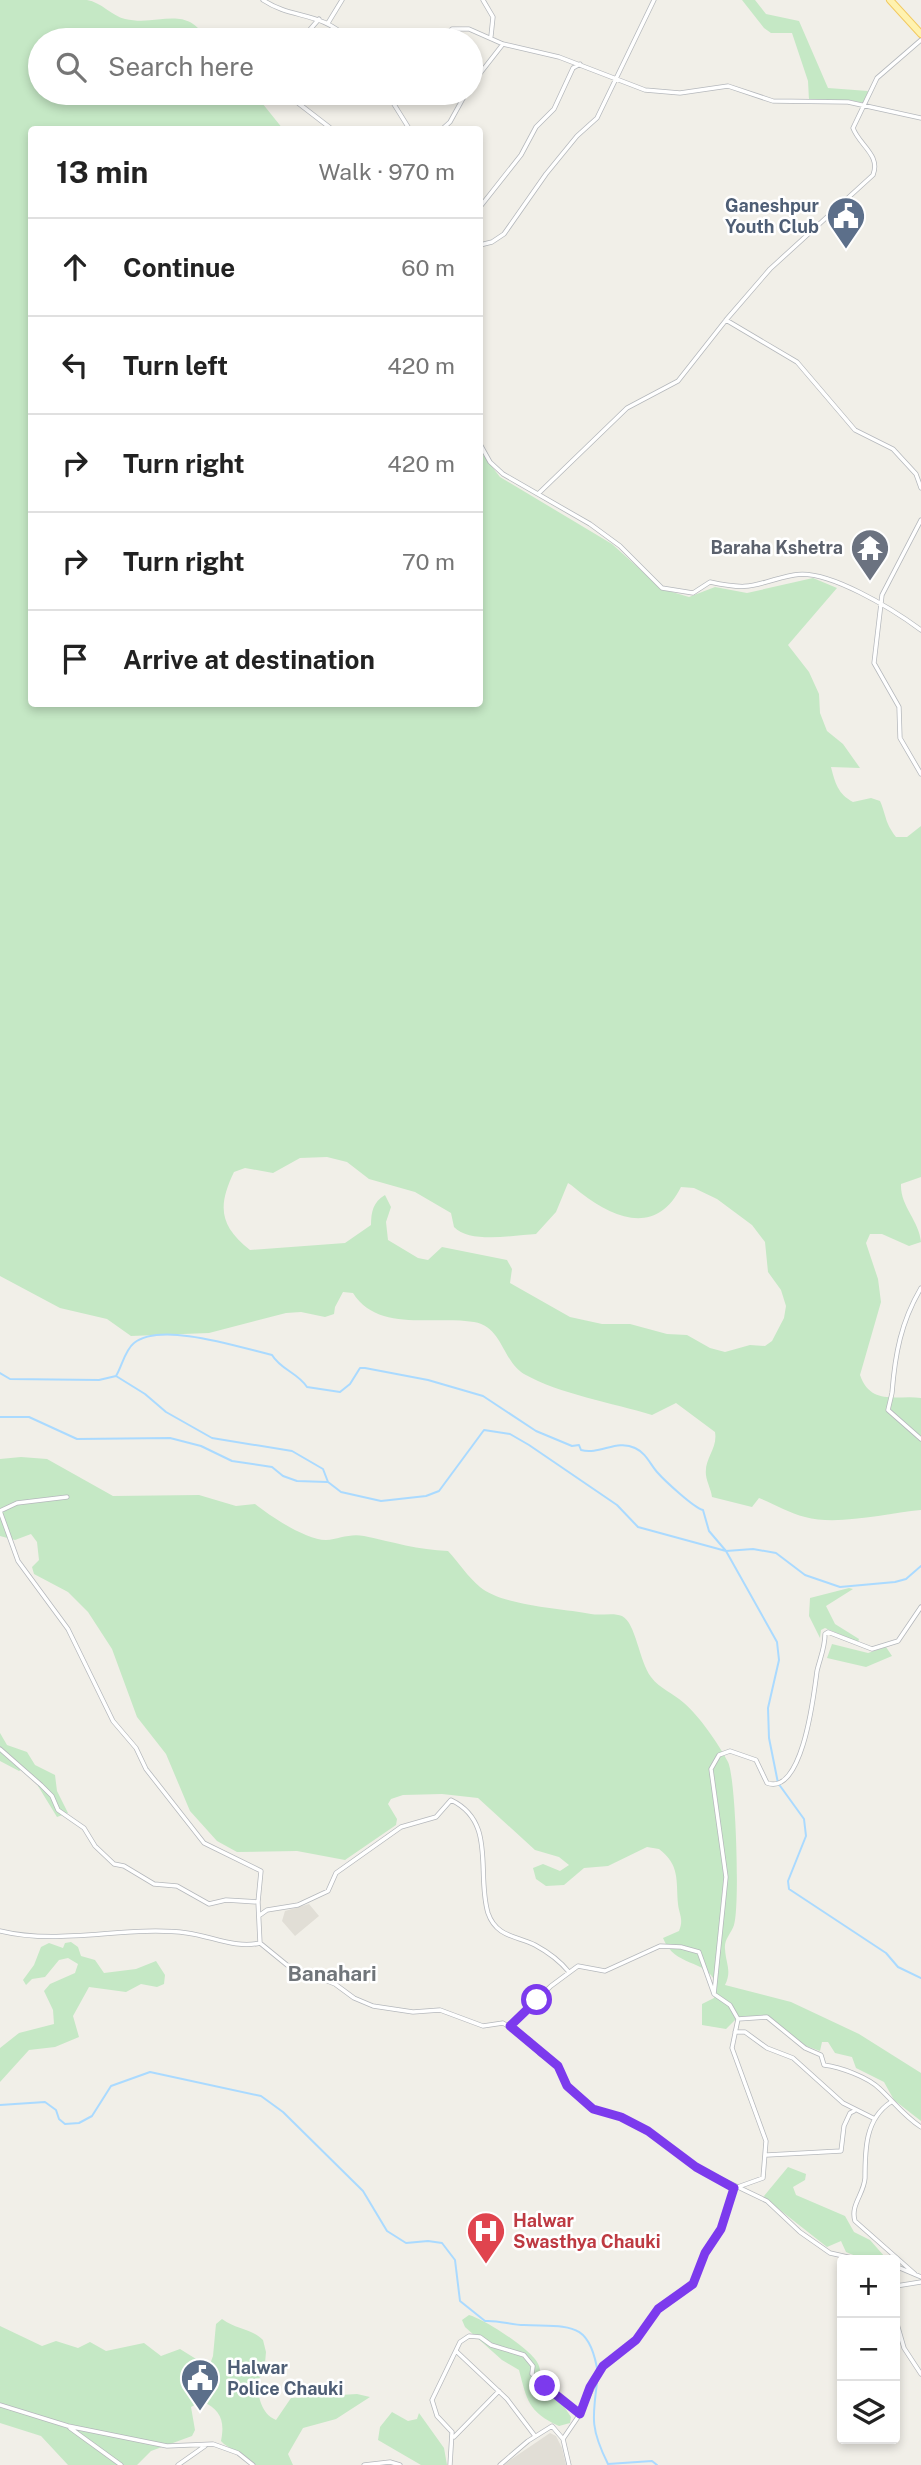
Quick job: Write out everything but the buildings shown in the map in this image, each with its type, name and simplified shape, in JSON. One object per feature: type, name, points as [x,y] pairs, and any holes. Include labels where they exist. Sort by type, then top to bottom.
[{"type":"main road","points":[[890,0],[921,34]]},
{"type":"street","points":[[263,0],[283,10],[319,19],[335,28]]},
{"type":"street","points":[[328,23],[342,0]]},
{"type":"street","points":[[483,0],[493,16],[491,37]]},
{"type":"street","points":[[483,244],[492,243],[504,234],[546,174],[577,136],[597,118],[618,80],[654,0]]},
{"type":"street","points":[[311,28],[319,19]]},
{"type":"street","points":[[483,35],[503,44],[580,64],[659,93],[680,93],[722,86],[773,101],[848,102],[921,118]]},
{"type":"street","points":[[539,493],[627,408],[678,381],[770,269],[873,175],[876,168],[874,160],[870,151],[856,138],[853,128],[877,78],[921,40]]},
{"type":"street","points":[[483,70],[503,44]]},
{"type":"street","points":[[483,203],[521,155],[536,127],[554,109],[573,68],[580,64]]},
{"type":"street","points":[[301,105],[328,126]]},
{"type":"street","points":[[394,105],[408,126]]},
{"type":"street","points":[[446,126],[459,105]]},
{"type":"street","points":[[726,320],[797,362],[855,430],[893,449],[916,474],[921,488]]},
{"type":"street","points":[[483,449],[490,462],[503,474],[609,537],[662,588],[693,593],[710,582],[750,588],[795,575],[815,574],[882,603],[921,629]]},
{"type":"street","points":[[921,520],[887,584],[874,663],[899,707],[900,738],[921,774]]},
{"type":"street","points":[[921,1288],[900,1331],[892,1393],[887,1402],[888,1410],[921,1439]]},
{"type":"street","points":[[67,1497],[17,1503],[0,1511],[12,1550],[68,1629],[93,1675],[113,1721],[136,1748],[146,1769],[192,1831],[217,1851],[261,1871],[258,1902],[260,1942],[287,1965],[335,1984],[354,1998],[373,2006],[413,2012],[440,2010],[476,2025],[503,2023],[510,2026],[558,2066],[567,2086],[593,2109],[621,2117],[648,2131],[696,2167],[734,2188],[767,2201],[800,2232],[830,2253],[839,2255]]},
{"type":"street","points":[[714,1994],[726,1877],[711,1769],[719,1755],[730,1751],[756,1760],[767,1783],[772,1785],[784,1781],[794,1769],[806,1738],[825,1634],[828,1632],[872,1649],[898,1641],[919,1610]]},
{"type":"street","points":[[0,1749],[52,1796],[58,1810],[84,1828],[95,1846],[114,1864],[124,1866],[154,1884],[177,1886],[209,1904],[226,1900],[258,1902]]},
{"type":"street","points":[[260,1915],[267,1910],[298,1905],[328,1891],[335,1873],[401,1826],[436,1817],[451,1800],[463,1806],[481,1831],[488,1914],[507,1937],[534,1944],[562,1963],[569,1972]]},
{"type":"street","points":[[0,1931],[15,1935],[68,1937],[175,1932],[245,1946],[260,1942]]},
{"type":"street","points":[[510,2026],[578,1966],[606,1971],[660,1946],[681,1947],[699,1952],[714,1994],[730,2004],[738,2018],[732,2048],[761,2124],[767,2155],[763,2178],[734,2188]]},
{"type":"street","points":[[738,2018],[767,2017],[805,2048],[821,2055],[824,2065],[842,2069],[880,2087],[891,2102],[921,2127]]},
{"type":"street","points":[[735,2032],[745,2032],[767,2048],[793,2058],[854,2111],[875,2119]]},
{"type":"street","points":[[891,2102],[875,2119],[866,2140],[862,2168],[864,2178],[854,2207],[855,2221],[921,2279]]},
{"type":"street","points":[[767,2155],[841,2151],[844,2126],[850,2113],[854,2111]]},
{"type":"street","points":[[563,2439],[580,2414],[590,2387],[603,2366],[636,2340],[658,2309],[693,2284],[705,2253],[721,2229],[734,2188]]},
{"type":"street","points":[[900,2268],[915,2274]]},
{"type":"street","points":[[900,2285],[921,2279]]},
{"type":"street","points":[[895,2318],[904,2348],[921,2374]]},
{"type":"street","points":[[450,2465],[453,2437],[449,2427],[437,2416],[432,2400],[460,2342],[475,2336],[491,2345],[524,2355],[533,2367],[532,2374],[556,2393],[566,2407],[580,2414]]},
{"type":"street","points":[[456,2350],[499,2391],[534,2436]]},
{"type":"street","points":[[453,2437],[499,2391]]},
{"type":"street","points":[[0,2405],[68,2426],[166,2446],[208,2443],[238,2453],[253,2465]]},
{"type":"street","points":[[68,2426],[121,2465]]},
{"type":"street","points":[[500,2465],[534,2436],[552,2426],[563,2439],[569,2465]]},
{"type":"street","points":[[178,2465],[208,2443]]},
{"type":"street","points":[[364,2465],[390,2462],[400,2465]]},
{"type":"shaded area","points":[[309,1904],[319,1916],[295,1936],[282,1921],[285,1911]]},
{"type":"shaded area","points":[[550,2433],[556,2436],[562,2448],[566,2465],[503,2465]]},
{"type":"green space","points":[[0,0],[87,0],[125,19],[181,19],[198,28],[28,28],[28,105],[264,105],[281,126],[28,126],[28,707],[483,707],[483,455],[500,477],[612,544],[662,589],[689,597],[715,587],[747,593],[813,578],[837,588],[788,645],[809,672],[819,694],[820,713],[827,731],[843,744],[860,768],[831,767],[834,778],[841,792],[853,802],[871,798],[880,801],[896,837],[907,837],[921,826],[921,1177],[901,1184],[901,1192],[921,1242],[909,1246],[882,1234],[870,1234],[866,1243],[878,1279],[881,1302],[860,1375],[871,1392],[878,1395],[921,1398],[921,1510],[832,1520],[805,1517],[759,1498],[752,1507],[712,1497],[706,1469],[715,1444],[715,1432],[676,1403],[652,1415],[570,1393],[524,1374],[511,1361],[497,1337],[484,1325],[459,1320],[392,1318],[364,1305],[353,1293],[343,1292],[334,1314],[325,1317],[301,1312],[286,1313],[209,1333],[131,1336],[107,1319],[60,1308],[0,1276]],"holes":[[[327,1157],[347,1162],[369,1179],[415,1192],[451,1213],[454,1227],[461,1232],[481,1237],[536,1234],[556,1212],[568,1183],[608,1210],[635,1218],[660,1212],[681,1187],[694,1188],[717,1199],[752,1225],[765,1242],[768,1272],[781,1290],[786,1306],[784,1318],[772,1341],[765,1346],[750,1345],[725,1352],[710,1348],[687,1335],[667,1334],[630,1324],[602,1324],[570,1317],[510,1283],[512,1269],[507,1260],[442,1247],[428,1260],[418,1258],[388,1240],[386,1222],[391,1207],[385,1195],[374,1208],[371,1225],[345,1243],[250,1250],[232,1233],[224,1215],[225,1196],[234,1172],[245,1168],[273,1173],[300,1158]]]},
{"type":"green space","points":[[742,0],[755,0],[766,14],[799,21],[828,88],[868,91],[864,103],[849,100],[809,100],[808,81],[792,33],[771,33]]},
{"type":"green space","points":[[0,1459],[47,1459],[113,1496],[199,1495],[236,1506],[255,1504],[289,1526],[318,1539],[359,1535],[448,1551],[480,1587],[503,1598],[548,1608],[622,1616],[631,1626],[651,1677],[696,1715],[728,1762],[735,1816],[737,1895],[734,1925],[725,1945],[728,1971],[725,1985],[791,2002],[859,2034],[921,2073],[921,2121],[894,2100],[884,2082],[856,2068],[852,2057],[835,2053],[828,2042],[822,2042],[820,2051],[806,2046],[767,2017],[736,2019],[726,2029],[702,2025],[702,2004],[714,1998],[716,1983],[705,1970],[675,1954],[663,1938],[679,1931],[681,1920],[674,1867],[659,1849],[647,1847],[608,1866],[584,1868],[564,1885],[546,1886],[536,1879],[533,1868],[543,1864],[560,1871],[569,1865],[559,1857],[535,1850],[478,1798],[442,1794],[403,1795],[391,1799],[388,1804],[397,1819],[396,1825],[345,1860],[297,1851],[237,1852],[217,1841],[190,1811],[166,1754],[137,1717],[112,1649],[88,1612],[68,1592],[34,1574],[32,1567],[39,1560],[37,1542],[31,1534],[15,1540],[0,1536]]},
{"type":"green space","points":[[853,1589],[826,1606],[835,1624],[859,1639],[858,1642],[825,1628],[821,1630],[820,1638],[809,1616],[810,1598]]},
{"type":"green space","points":[[832,1644],[868,1653],[886,1647],[892,1656],[866,1667],[827,1658]]},
{"type":"green space","points":[[0,1733],[7,1745],[27,1752],[35,1765],[55,1775],[57,1791],[68,1813],[57,1817],[38,1786],[39,1781],[24,1768],[19,1771],[0,1761]]},
{"type":"green space","points":[[71,1942],[78,1947],[81,1956],[95,1960],[104,1973],[136,1969],[156,1961],[165,1975],[164,1984],[157,1987],[141,1984],[126,1992],[89,1987],[73,2016],[79,2037],[55,2047],[29,2050],[0,2082],[0,2048],[19,2033],[54,2024],[53,2010],[44,1991],[50,1984],[75,1973],[78,1964],[68,1958],[59,1960],[45,1977],[32,1979],[26,1985],[23,1980],[34,1965],[41,1947],[49,1943],[63,1948],[65,1943]]},
{"type":"green space","points":[[788,2167],[806,2174],[805,2180],[793,2187],[796,2195],[845,2216],[854,2232],[870,2240],[883,2255],[853,2255],[846,2252],[841,2241],[827,2247],[764,2196]]},
{"type":"green space","points":[[469,2315],[508,2336],[528,2352],[540,2369],[538,2388],[559,2399],[571,2417],[570,2423],[559,2426],[535,2410],[527,2397],[519,2370],[502,2360],[465,2327],[462,2320]]},
{"type":"green space","points":[[222,2319],[254,2333],[263,2340],[266,2352],[264,2374],[255,2382],[264,2409],[276,2420],[291,2398],[357,2394],[370,2397],[336,2419],[303,2428],[288,2454],[293,2465],[256,2465],[224,2444],[221,2441],[220,2417],[214,2408],[202,2401],[191,2407],[195,2430],[192,2436],[151,2451],[137,2465],[68,2465],[41,2436],[0,2423],[0,2326],[42,2346],[56,2341],[78,2348],[90,2342],[106,2351],[144,2343],[161,2356],[180,2349],[209,2367],[213,2356],[216,2324]]},
{"type":"green space","points":[[392,2412],[408,2421],[417,2419],[419,2413],[444,2448],[447,2465],[421,2465],[378,2440],[380,2427]]},
{"type":"waterway","points":[[116,1376],[134,1343],[146,1337],[182,1335],[272,1355],[307,1387],[340,1392],[350,1384],[360,1368],[428,1380],[483,1396],[536,1431],[572,1446],[579,1445],[581,1450],[595,1451],[622,1445],[639,1450],[672,1487],[703,1510],[709,1531],[726,1551],[753,1549],[776,1553],[805,1575],[840,1587],[895,1582],[906,1579],[921,1566]]},
{"type":"waterway","points":[[0,1373],[10,1379],[99,1380],[116,1376],[145,1394],[166,1412],[212,1438],[292,1451],[323,1469],[328,1482],[341,1492],[381,1501],[426,1496],[439,1491],[484,1430],[510,1434],[617,1505],[638,1527],[726,1551],[777,1642],[779,1660],[768,1708],[769,1738],[778,1783],[804,1819],[806,1836],[788,1881],[789,1889],[886,1953],[898,1967],[921,1978]]},
{"type":"waterway","points":[[0,1417],[29,1417],[77,1439],[170,1438],[201,1446],[232,1461],[272,1467],[283,1476],[297,1481],[327,1482]]},
{"type":"waterway","points":[[0,2105],[45,2102],[56,2110],[59,2119],[65,2124],[79,2123],[92,2116],[111,2086],[150,2072],[261,2096],[283,2112],[363,2191],[387,2231],[406,2243],[442,2243],[455,2260],[460,2301],[485,2321],[575,2330],[590,2344],[598,2374]]},
{"type":"waterway","points":[[597,2383],[594,2424],[598,2442],[608,2464],[652,2461],[657,2465]]},
{"type":"place","name":"Ganeshpur Youth Club","points":[[846,250]]},
{"type":"place","name":"Baraha Kshetra","points":[[870,582]]},
{"type":"place","name":"Halwar Swasthya Chauki","points":[[486,2265]]},
{"type":"place","name":"Halwar Police Chauki","points":[[200,2412]]},
{"type":"district","name":"Banahari","points":[[332,1974]]},
{"type":"route","points":[[537,2000],[510,2026],[530,2040],[540,2054],[558,2066],[572,2092],[593,2109],[621,2117],[648,2131],[696,2167],[734,2188],[721,2229],[705,2253],[693,2284],[658,2309],[636,2340],[603,2366],[590,2387],[580,2414],[566,2407],[562,2399],[545,2386]]}]
